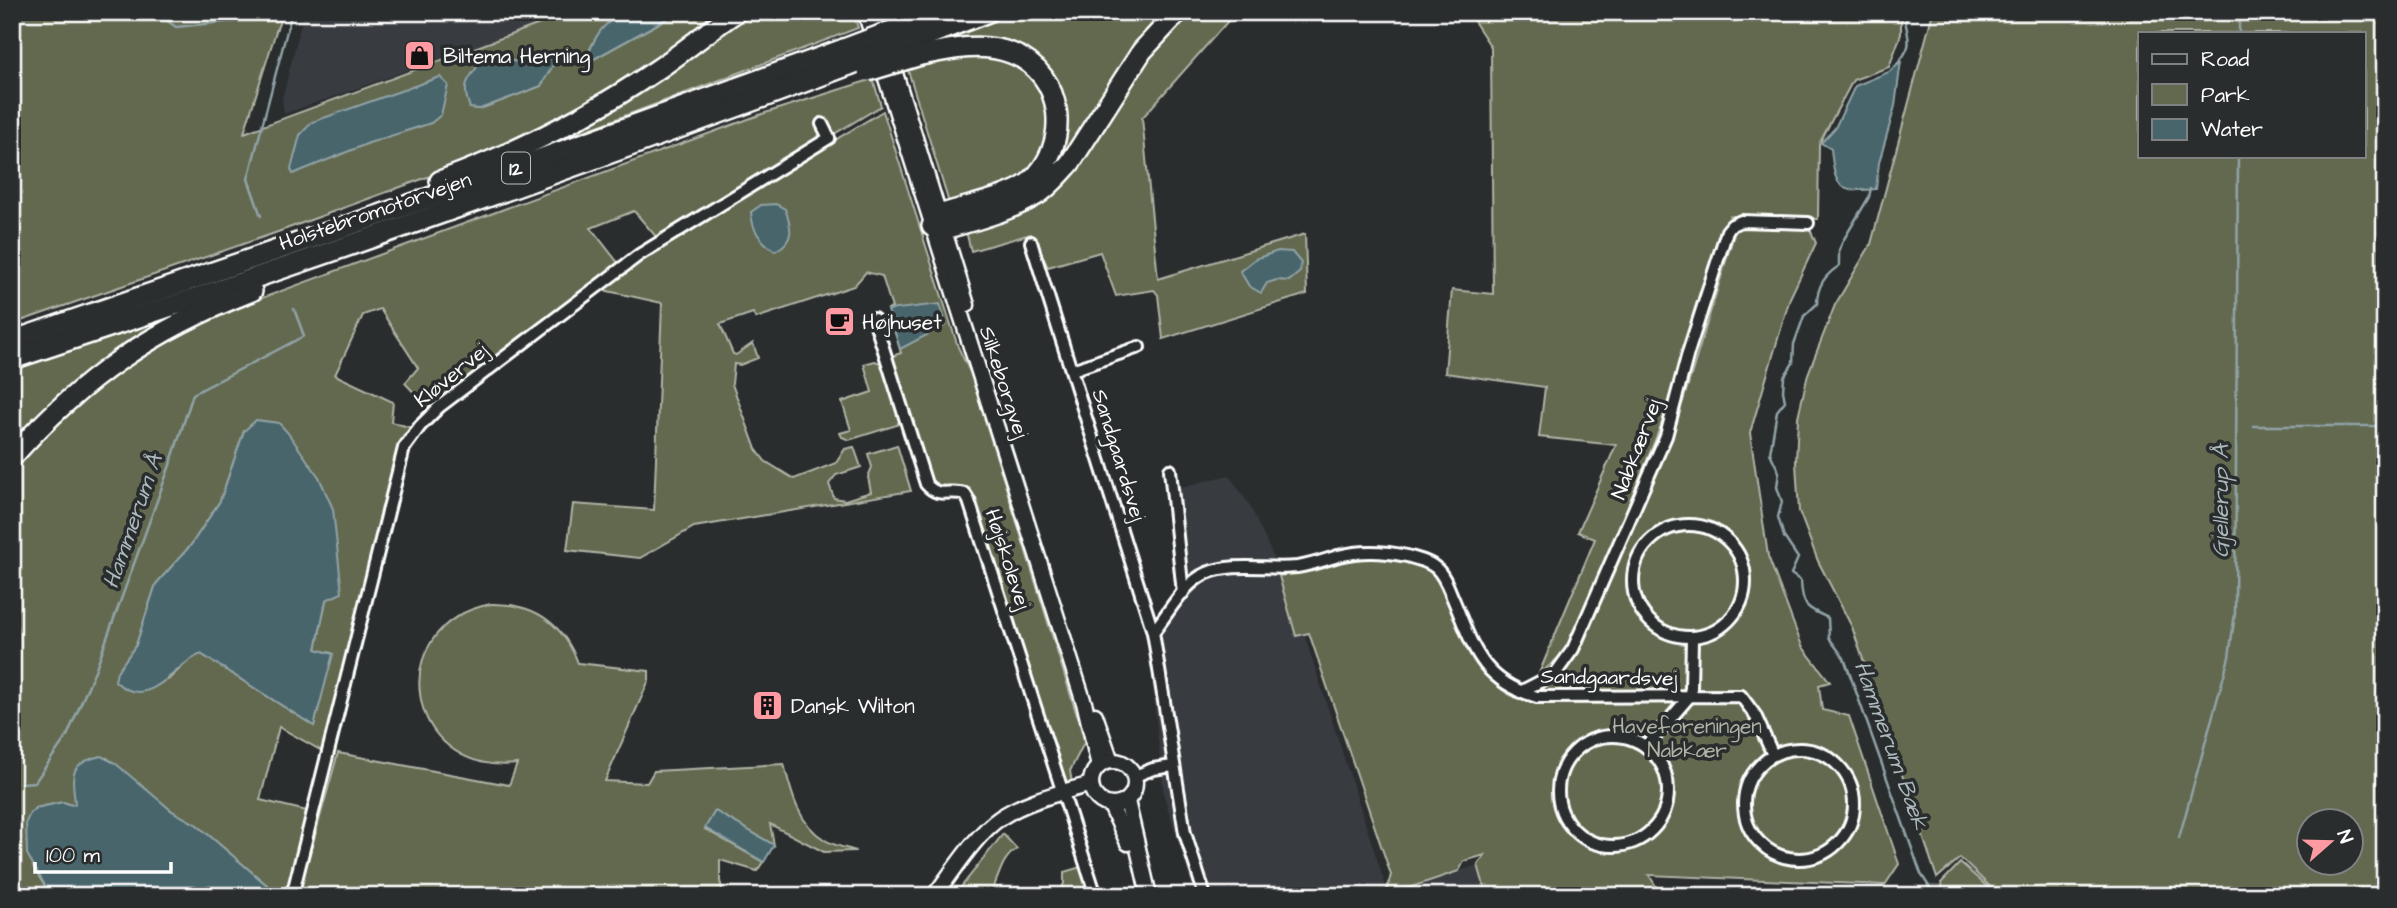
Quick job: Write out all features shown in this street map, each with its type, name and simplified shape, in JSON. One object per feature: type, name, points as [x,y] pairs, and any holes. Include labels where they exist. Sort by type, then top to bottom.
[{"type":"highway","points":[[186,283],[227,260],[457,175],[551,132],[607,102],[649,75],[736,12]]},
{"type":"highway","name":"Holstebromotorvejen","points":[[918,39],[942,12]]},
{"type":"highway","name":"Holstebromotorvejen","points":[[12,341],[560,152],[849,63],[988,12]]},
{"type":"highway","points":[[939,223],[1020,203],[1039,193],[1057,178],[1070,163],[1142,51],[1178,12]]},
{"type":"highway","points":[[849,63],[918,39],[963,47],[987,47],[1013,53],[1029,64],[1043,79],[1054,99],[1058,120],[1055,144],[1046,164],[1032,181],[939,223]]},
{"type":"highway","name":"Holstebromotorvejen","points":[[12,359],[173,306],[730,110],[786,98],[849,63]]},
{"type":"highway","points":[[12,457],[57,410],[103,371],[171,328],[219,304],[460,213],[506,189]]},
{"type":"main road","name":"Silkeborgvej","points":[[865,12],[939,223]]},
{"type":"main road","name":"Silkeborgvej","points":[[876,12],[1085,706],[1105,764]]},
{"type":"main road","points":[[1105,764],[1125,764],[1135,776],[1135,789],[1127,801],[1111,806],[1102,803],[1092,789],[1095,771],[1105,764]]},
{"type":"main road","points":[[934,896],[985,832],[999,819],[1018,808],[1092,789]]},
{"type":"main road","points":[[943,896],[989,838],[1003,826],[1064,797]]},
{"type":"main road","points":[[1127,801],[1149,896]]},
{"type":"main road","points":[[1111,806],[1144,880]]},
{"type":"street","name":"Kløvervej","points":[[292,896],[404,448],[420,426],[439,407],[639,255],[829,138],[822,124]]},
{"type":"street","name":"Nabkærvej","points":[[1520,692],[1555,674],[1573,649],[1666,436],[1688,353],[1727,231],[1741,221],[1808,223]]},
{"type":"street","name":"Sandgaardsvej","points":[[1031,242],[1153,632],[1185,833],[1205,896]]},
{"type":"street","name":"Højskolevej","points":[[874,319],[926,484],[933,492],[965,494],[970,501],[1064,797]]},
{"type":"street","name":"Sandgaardsvej","points":[[1072,370],[1139,347]]},
{"type":"street","name":"Sandgaardsvej","points":[[1170,470],[1183,593]]},
{"type":"street","points":[[1687,524],[1707,527],[1724,536],[1737,551],[1745,569],[1746,589],[1740,608],[1728,624],[1711,634],[1692,638],[1672,636],[1655,626],[1641,612],[1633,584],[1639,555],[1651,539],[1668,528],[1687,524]]},
{"type":"street","name":"Sandgaardsvej","points":[[1153,632],[1183,593],[1207,573],[1225,569],[1299,567],[1367,551],[1395,553],[1436,567],[1446,581],[1484,664],[1496,677],[1520,692],[1537,697],[1741,696],[1755,715],[1773,755]]},
{"type":"street","points":[[1646,747],[1689,697],[1692,638]]},
{"type":"street","points":[[1616,735],[1632,738],[1646,747],[1658,759],[1668,790],[1666,806],[1654,828],[1634,842],[1618,846],[1593,843],[1572,830],[1560,808],[1557,784],[1562,768],[1571,754],[1584,743],[1599,737],[1616,735]]},
{"type":"street","points":[[1794,749],[1813,751],[1830,759],[1844,772],[1853,789],[1854,809],[1850,827],[1839,843],[1823,854],[1805,859],[1786,858],[1768,850],[1754,836],[1746,819],[1744,800],[1749,781],[1773,755],[1794,749]]},
{"type":"street","points":[[1135,776],[1153,769],[1173,766]]},
{"type":"street","points":[[1064,797],[1096,896]]},
{"type":"shaded area","points":[[304,12],[574,12],[284,114],[282,99]]},
{"type":"shaded area","points":[[1229,475],[1250,506],[1293,600],[1388,893],[1478,865],[1487,896],[1195,896],[1164,796],[1152,682],[1158,614],[1187,580],[1177,488]]},
{"type":"green space","points":[[12,12],[284,12],[244,133],[572,12],[628,12],[614,19],[598,36],[587,57],[592,60],[679,12],[724,12],[652,65],[545,128],[466,163],[275,233],[12,324]],"holes":[[[551,54],[541,86],[480,109],[470,108],[507,60],[524,63]]]},
{"type":"green space","points":[[752,12],[853,12],[858,28],[563,139],[666,77]]},
{"type":"green space","points":[[1016,12],[1170,12],[1064,161],[1042,182],[1062,139],[1034,60],[927,46]]},
{"type":"green space","points":[[1191,12],[1236,12],[1142,118],[1158,279],[1305,234],[1307,294],[1163,339],[1158,295],[1154,290],[1116,296],[1100,252],[1048,267],[1031,234],[971,251],[965,227],[1053,193],[1077,170],[1146,62]]},
{"type":"green space","points":[[1468,12],[1905,12],[1901,21],[1901,34],[1889,67],[1853,80],[1819,144],[1818,219],[1730,216],[1701,288],[1663,420],[1618,533],[1570,647],[1538,676],[1595,539],[1578,532],[1616,445],[1539,437],[1545,387],[1445,373],[1452,290],[1493,294],[1491,47]]},
{"type":"green space","points":[[1933,12],[2385,12],[2385,896],[2000,896],[1960,858],[1937,878],[1852,627],[1818,561],[1799,511],[1796,463],[1798,417],[1808,374],[1835,305],[1871,244]]},
{"type":"green space","points":[[962,55],[980,55],[1010,61],[1033,78],[1046,102],[1050,129],[1040,155],[1021,181],[949,203],[907,67]]},
{"type":"green space","points":[[873,79],[881,106],[658,239],[634,211],[591,228],[619,264],[432,412],[405,383],[418,368],[380,309],[363,315],[335,375],[393,402],[391,422],[412,428],[394,468],[322,751],[279,727],[260,800],[307,811],[286,895],[275,892],[197,825],[172,811],[107,758],[76,804],[63,802],[36,808],[33,867],[51,896],[12,896],[12,468],[51,424],[121,368],[197,322],[762,114]],"holes":[[[244,431],[326,600],[316,650],[332,653],[314,726],[201,654],[191,658],[168,680],[117,672],[136,645],[156,584],[191,545],[220,501]]]},
{"type":"green space","points":[[883,111],[958,347],[970,372],[1085,741],[1070,771],[1072,783],[1065,780],[976,498],[962,486],[935,487],[931,480],[892,356],[901,353],[882,276],[866,272],[854,286],[756,318],[753,313],[720,324],[733,354],[736,355],[753,343],[758,358],[740,365],[734,364],[732,384],[756,449],[765,461],[794,479],[836,463],[845,449],[854,447],[861,467],[836,475],[829,484],[834,498],[845,500],[871,492],[868,477],[872,467],[868,454],[897,445],[911,491],[694,527],[640,558],[567,550],[573,504],[654,510],[662,303],[603,290],[668,241]]},
{"type":"green space","name":"Haveforeningen Nabkær","points":[[1737,225],[1809,227],[1816,243],[1790,298],[1750,433],[1768,556],[1802,646],[1830,682],[1819,685],[1822,710],[1849,716],[1899,864],[1885,885],[1649,875],[1662,896],[1487,896],[1478,865],[1485,855],[1464,861],[1459,871],[1385,896],[1391,875],[1309,633],[1296,636],[1279,576],[1340,561],[1373,557],[1399,560],[1424,568],[1442,582],[1470,648],[1490,678],[1502,690],[1517,698],[1539,702],[1545,686],[1559,680],[1581,649],[1673,434]]},
{"type":"green space","points":[[183,312],[12,446],[12,370]]},
{"type":"green space","points":[[875,361],[883,364],[900,420],[897,425],[849,440],[840,433],[851,430],[842,402],[872,392],[864,364]]},
{"type":"green space","points":[[491,604],[521,607],[545,618],[564,637],[578,663],[649,671],[649,680],[605,781],[647,783],[654,771],[784,764],[797,806],[808,825],[829,842],[856,851],[824,852],[770,824],[774,845],[715,811],[705,829],[763,862],[757,871],[720,860],[720,881],[724,896],[298,896],[338,753],[509,785],[517,764],[479,761],[450,747],[430,724],[420,696],[421,667],[433,640],[456,617]]},
{"type":"green space","points":[[1003,834],[1017,849],[1003,864],[989,896],[954,896]]},
{"type":"green space","points":[[1960,863],[1998,896],[1946,896],[1941,883]]},
{"type":"green space","points":[[1081,867],[1090,896],[1059,896],[1064,883],[1064,872]]},
{"type":"water","points":[[628,12],[679,12],[592,60],[587,58],[602,29],[613,19]]},
{"type":"water","points":[[551,54],[555,62],[541,86],[480,109],[470,108],[466,94],[467,83],[481,62],[507,60],[524,63]]},
{"type":"water","points":[[1901,61],[1895,106],[1879,163],[1876,189],[1845,188],[1836,179],[1831,149],[1821,143],[1835,128],[1855,86],[1889,72]]},
{"type":"water","points":[[440,77],[448,85],[441,115],[431,123],[369,143],[293,174],[291,169],[300,135],[312,122]]},
{"type":"water","points":[[776,204],[785,209],[790,233],[786,243],[775,251],[758,234],[751,212],[761,205]]},
{"type":"water","points":[[1278,251],[1292,252],[1301,263],[1300,272],[1289,281],[1267,283],[1261,293],[1249,286],[1240,271],[1255,259]]},
{"type":"water","points":[[940,304],[946,325],[900,349],[888,310]]},
{"type":"water","points":[[256,420],[279,423],[288,433],[319,477],[333,509],[342,593],[326,600],[316,649],[333,654],[314,726],[201,654],[150,689],[139,692],[127,690],[115,681],[117,672],[136,645],[156,584],[191,545],[220,501],[244,431]]},
{"type":"water","points":[[101,756],[115,763],[172,811],[197,825],[275,892],[276,896],[51,896],[27,854],[26,822],[36,808],[63,802],[75,804],[74,773],[82,763]]},
{"type":"water","points":[[715,811],[774,845],[764,862],[705,828]]},
{"type":"waterway","points":[[155,12],[176,27],[290,15]]},
{"type":"waterway","name":"Hammerum Å","points":[[261,216],[248,179],[292,12]]},
{"type":"waterway","name":"Hammerum Bæk","points":[[1895,67],[1908,46],[1905,21],[1912,12]]},
{"type":"waterway","name":"Gjellerup Å","points":[[2239,12],[2239,32]]},
{"type":"waterway","name":"Gjellerup Å","points":[[2179,838],[2229,657],[2235,613],[2238,158]]},
{"type":"waterway","name":"Hammerum Bæk","points":[[1871,188],[1869,197],[1839,250],[1839,266],[1823,282],[1818,292],[1817,304],[1804,316],[1794,344],[1793,363],[1784,377],[1785,401],[1777,411],[1770,453],[1779,472],[1777,487],[1782,502],[1778,517],[1784,537],[1798,558],[1791,574],[1801,581],[1807,605],[1828,618],[1829,638],[1844,658],[1921,874],[1930,888],[1924,896]]},
{"type":"waterway","name":"Hammerum Å","points":[[21,783],[35,782],[67,736],[96,668],[193,394],[304,336],[294,309]]},
{"type":"waterway","points":[[2254,426],[2385,426]]},
{"type":"place","name":"Biltema Herning","points":[[420,56]]},
{"type":"place","name":"Højhuset","points":[[839,322]]},
{"type":"place","name":"Dansk Wilton","points":[[768,706]]}]
